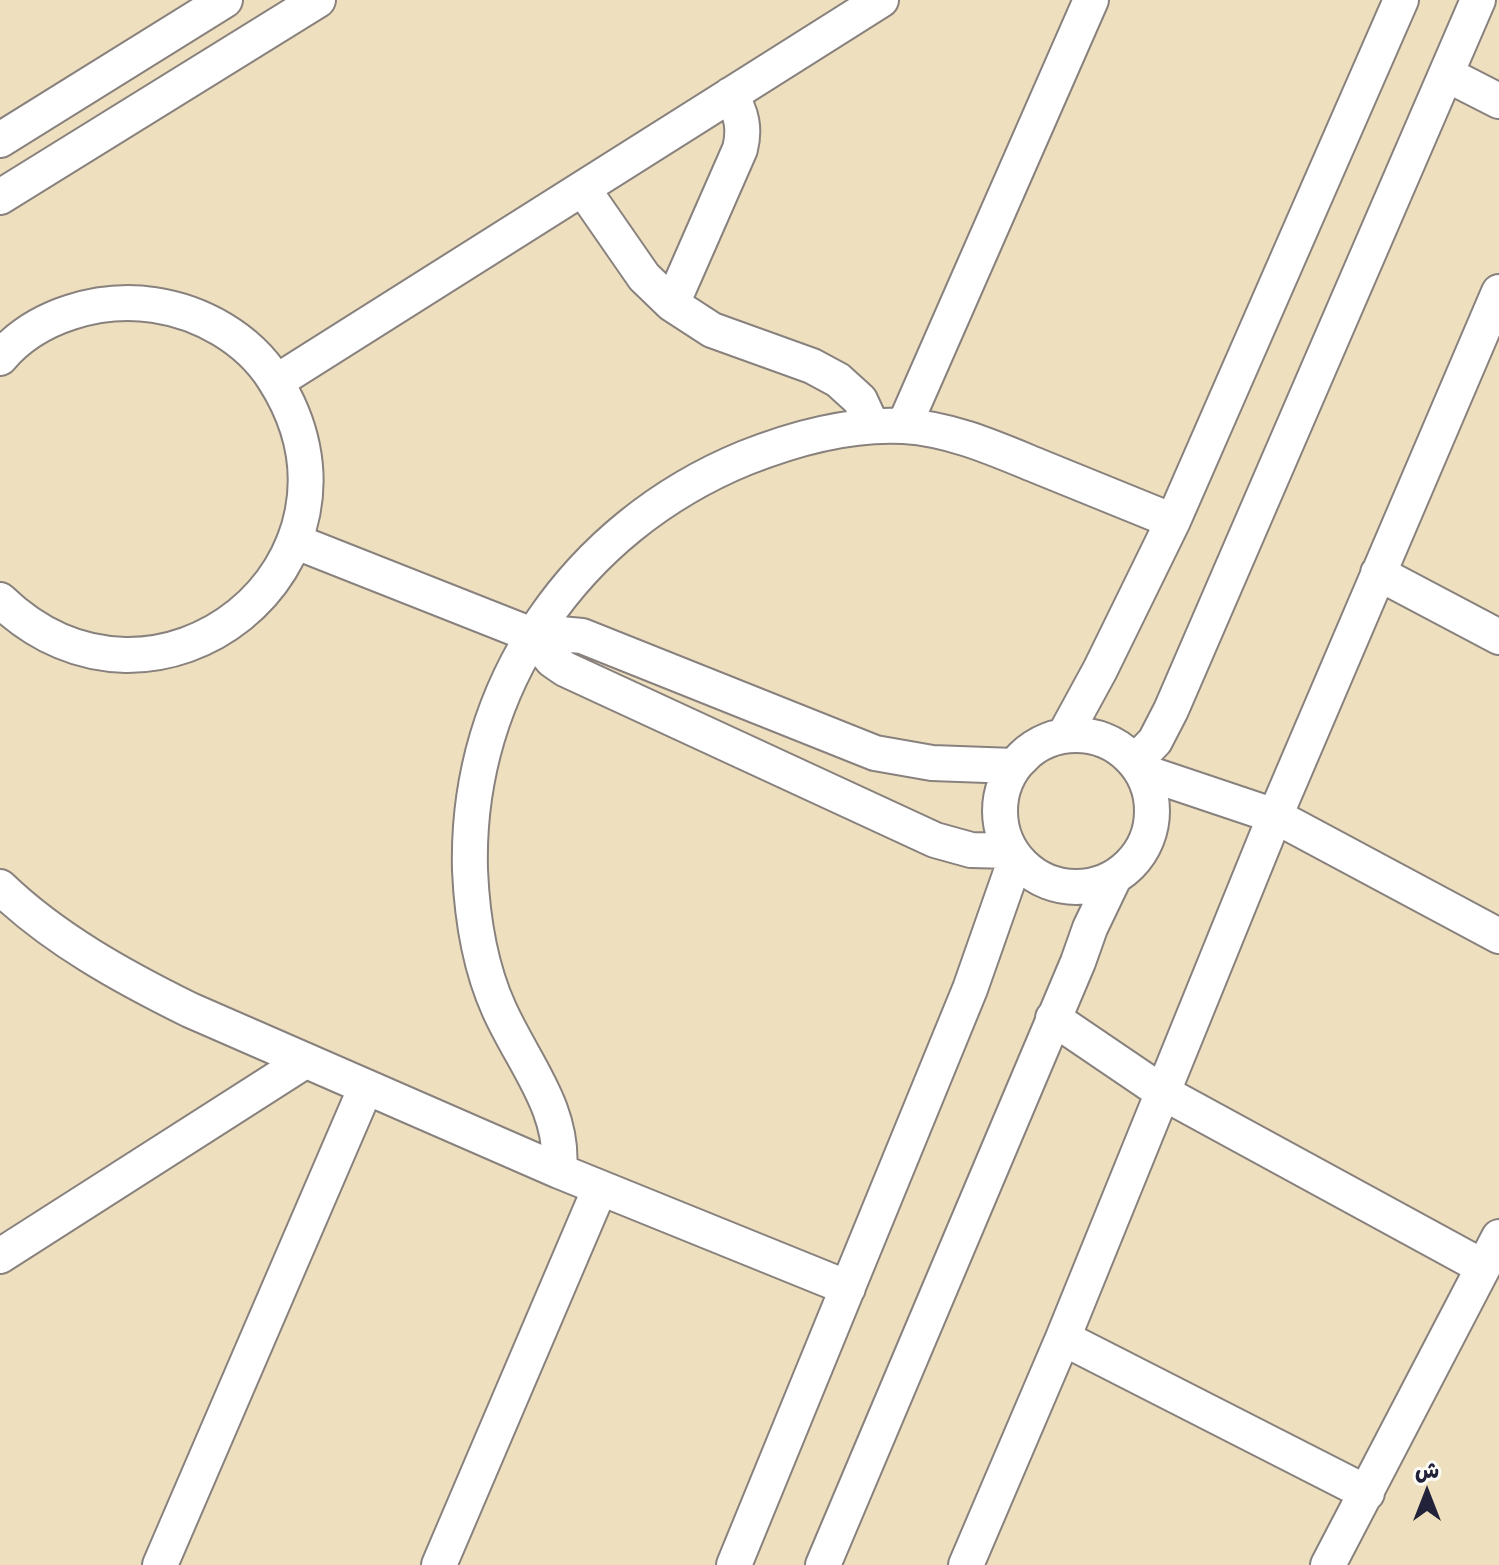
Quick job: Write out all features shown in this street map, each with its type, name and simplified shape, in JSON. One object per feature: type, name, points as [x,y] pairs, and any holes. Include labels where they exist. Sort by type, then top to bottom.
[{"type":"street","points":[[0,140],[225,0]]},
{"type":"street","points":[[0,197],[318,0]]},
{"type":"street","points":[[276,382],[881,0]]},
{"type":"street","points":[[888,426],[1091,0]]},
{"type":"street","points":[[1064,736],[1173,521],[1401,0]]},
{"type":"street","points":[[1139,767],[1171,710],[1478,0]]},
{"type":"street","points":[[1448,75],[1499,101]]},
{"type":"street","points":[[672,304],[740,149],[743,138],[741,116],[730,95]]},
{"type":"street","points":[[583,189],[644,277],[672,304],[712,330],[812,366],[838,380],[888,426]]},
{"type":"street","points":[[966,1565],[1063,1338],[1275,816],[1499,292]]},
{"type":"street","points":[[0,600],[38,631],[90,651],[132,654],[174,649],[201,640],[226,627],[267,589],[283,566],[294,541],[304,497],[304,452],[297,423],[285,396],[249,349],[199,317],[170,307],[111,303],[53,319],[27,334],[1,356]]},
{"type":"street","points":[[559,1171],[561,1154],[555,1119],[498,1007],[484,962],[474,916],[470,870],[471,824],[477,777],[488,732],[504,688],[532,635],[572,581],[606,546],[644,515],[685,488],[727,466],[771,448],[822,433],[888,426],[940,430],[980,442],[1173,521]]},
{"type":"street","points":[[294,541],[532,635],[582,636],[875,753],[932,763],[1014,766],[1028,752],[1045,742],[1064,736],[1090,736],[1115,745],[1139,767],[1275,816],[1499,936]]},
{"type":"street","points":[[1378,573],[1499,637]]},
{"type":"street","points":[[532,635],[552,660],[565,669],[935,840],[971,850],[1014,854]]},
{"type":"street","points":[[1028,752],[1014,768],[1004,788],[1000,810],[1003,831],[1014,854],[1036,876],[1061,886],[1088,886],[1114,878],[1138,855],[1152,824],[1152,802],[1139,767]]},
{"type":"street","points":[[734,1565],[970,989],[1014,854]]},
{"type":"street","points":[[823,1565],[1090,928],[1114,878]]},
{"type":"street","points":[[4,898],[95,959],[142,986],[305,1061],[559,1171],[848,1288]]},
{"type":"street","points":[[1053,1018],[1162,1092],[1483,1267]]},
{"type":"street","points":[[0,1256],[305,1061]]},
{"type":"street","points":[[160,1565],[366,1087]]},
{"type":"street","points":[[439,1565],[600,1188]]},
{"type":"street","points":[[1328,1565],[1499,1237]]},
{"type":"street","points":[[1063,1338],[1367,1493]]}]
